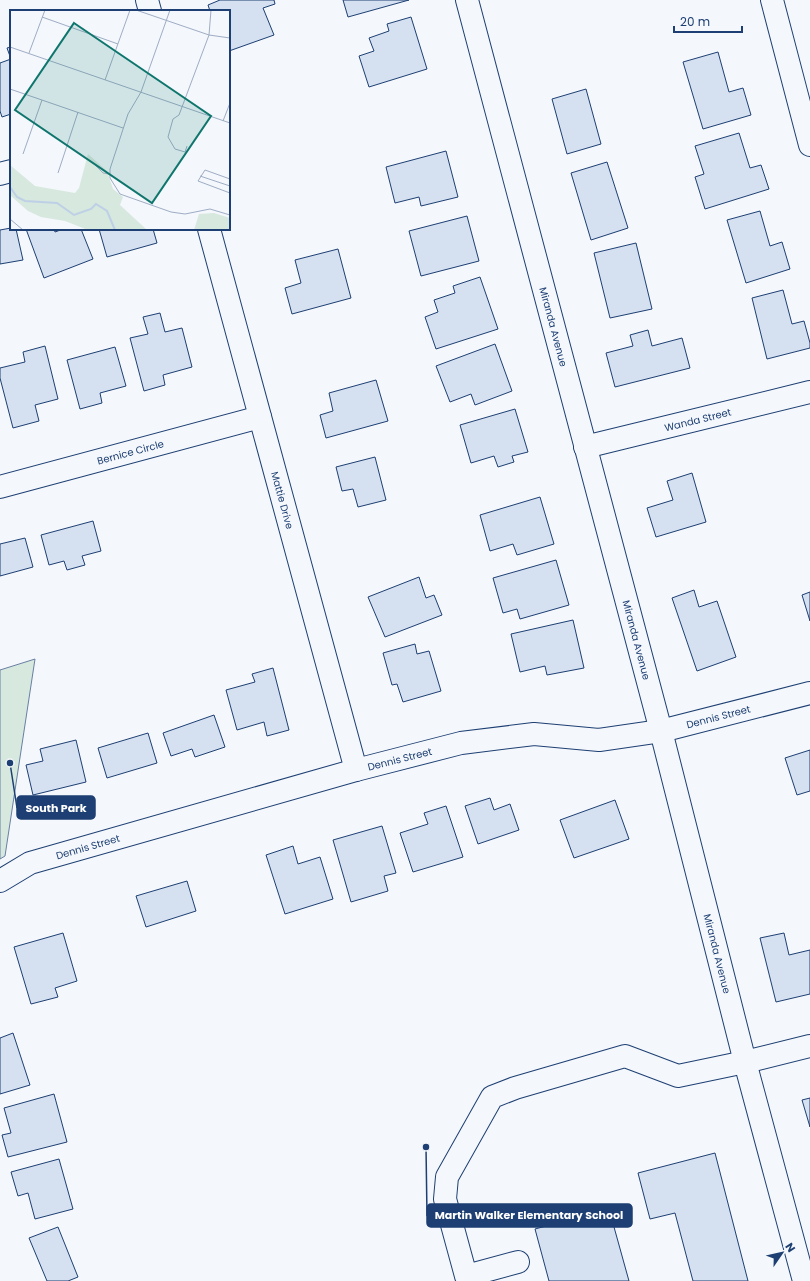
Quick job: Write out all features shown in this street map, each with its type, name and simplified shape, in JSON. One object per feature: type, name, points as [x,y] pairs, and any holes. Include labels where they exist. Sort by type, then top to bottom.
[{"type":"street","points":[[147,0],[150,10]]},
{"type":"street","name":"Miranda Avenue","points":[[467,0],[661,731],[744,1062],[804,1281]]},
{"type":"street","points":[[772,0],[810,145]]},
{"type":"street","points":[[0,174],[10,171]]},
{"type":"street","name":"Mattie Drive","points":[[209,230],[356,770]]},
{"type":"street","name":"Wanda Street","points":[[585,447],[810,392]]},
{"type":"street","name":"Bernice Circle","points":[[0,488],[260,417]]},
{"type":"street","name":"Dennis Street","points":[[0,882],[30,863],[356,770],[461,743],[527,734],[599,740],[661,731],[810,693]]},
{"type":"street","points":[[518,1262],[458,1278],[445,1200],[447,1177],[492,1098],[515,1088],[625,1056],[678,1076],[810,1046]]},
{"type":"shaded area","points":[[35,659],[5,856],[0,859],[0,670]]},
{"type":"building","points":[[220,0],[274,0],[275,4],[263,8],[274,35],[230,51],[230,10],[210,10],[208,5]]},
{"type":"building","points":[[343,0],[409,0],[348,17]]},
{"type":"building","points":[[411,17],[427,69],[369,87],[359,56],[374,51],[369,38],[389,31],[387,24]]},
{"type":"building","points":[[10,47],[10,56],[7,48]]},
{"type":"building","points":[[718,52],[729,92],[743,88],[751,115],[703,129],[683,62]]},
{"type":"building","points":[[10,59],[10,114],[2,117],[0,111],[0,63]]},
{"type":"building","points":[[586,89],[601,144],[567,154],[552,99]]},
{"type":"building","points":[[739,133],[750,168],[761,165],[769,189],[705,209],[695,177],[704,174],[695,146]]},
{"type":"building","points":[[446,151],[458,197],[421,206],[419,197],[395,203],[386,167]]},
{"type":"building","points":[[607,162],[628,228],[591,240],[571,173]]},
{"type":"building","points":[[760,211],[770,246],[782,242],[790,269],[746,283],[727,220]]},
{"type":"building","points":[[467,216],[479,261],[421,276],[409,231]]},
{"type":"building","points":[[10,228],[10,230],[16,230],[23,260],[0,264],[0,230]]},
{"type":"building","points":[[26,230],[54,230],[55,232],[60,230],[81,230],[93,259],[44,278]]},
{"type":"building","points":[[99,230],[153,230],[157,243],[107,257]]},
{"type":"building","points":[[636,243],[652,309],[610,318],[594,253]]},
{"type":"building","points":[[338,249],[351,298],[292,314],[285,288],[301,283],[295,260]]},
{"type":"building","points":[[480,277],[498,329],[436,349],[425,317],[438,312],[434,300],[455,293],[453,286]]},
{"type":"building","points":[[783,290],[792,324],[804,321],[810,348],[767,359],[752,298]]},
{"type":"building","points":[[160,313],[165,332],[182,328],[192,367],[163,375],[165,385],[144,391],[130,338],[148,334],[143,317]]},
{"type":"building","points":[[648,330],[652,346],[682,338],[690,368],[615,387],[606,353],[633,346],[630,335]]},
{"type":"building","points":[[495,344],[512,391],[475,405],[471,394],[450,402],[436,366]]},
{"type":"building","points":[[45,346],[58,399],[35,405],[39,421],[13,428],[0,378],[0,368],[25,362],[23,352]]},
{"type":"building","points":[[115,347],[126,386],[100,393],[102,403],[80,409],[67,360]]},
{"type":"building","points":[[376,380],[388,421],[326,438],[320,415],[333,411],[329,393]]},
{"type":"building","points":[[515,409],[528,452],[512,456],[514,462],[498,467],[494,456],[471,463],[460,425]]},
{"type":"building","points":[[375,457],[386,500],[358,507],[353,489],[342,491],[336,467]]},
{"type":"building","points":[[692,473],[706,522],[656,537],[647,508],[673,500],[667,481]]},
{"type":"building","points":[[540,497],[554,544],[517,555],[513,544],[490,551],[480,515]]},
{"type":"building","points":[[93,521],[101,551],[82,556],[85,565],[67,570],[64,561],[49,565],[41,535]]},
{"type":"building","points":[[25,538],[33,567],[0,576],[0,544]]},
{"type":"building","points":[[556,560],[569,605],[520,619],[517,609],[503,613],[493,578]]},
{"type":"building","points":[[419,577],[426,598],[434,595],[442,615],[385,637],[368,597]]},
{"type":"building","points":[[694,590],[699,607],[717,601],[736,657],[697,671],[672,598]]},
{"type":"building","points":[[810,592],[810,621],[802,595]]},
{"type":"building","points":[[573,620],[584,668],[547,675],[545,666],[520,672],[511,634]]},
{"type":"building","points":[[415,644],[417,654],[429,651],[441,691],[403,702],[397,684],[392,685],[383,653]]},
{"type":"building","points":[[273,668],[289,730],[267,736],[264,722],[237,730],[226,690],[255,682],[252,674]]},
{"type":"building","points":[[214,715],[225,747],[195,757],[192,749],[171,756],[163,733]]},
{"type":"building","points":[[148,733],[157,763],[107,778],[98,748]]},
{"type":"building","points":[[76,740],[86,782],[33,795],[26,765],[43,761],[40,749]]},
{"type":"building","points":[[810,750],[810,791],[797,795],[785,758]]},
{"type":"building","points":[[490,798],[494,810],[510,804],[519,830],[478,844],[465,806]]},
{"type":"building","points":[[615,800],[629,839],[574,858],[560,820]]},
{"type":"building","points":[[446,806],[463,857],[413,872],[400,833],[428,824],[424,813]]},
{"type":"building","points":[[382,826],[396,873],[384,876],[388,891],[351,902],[333,840]]},
{"type":"building","points":[[293,846],[298,864],[320,857],[333,899],[285,914],[266,855]]},
{"type":"building","points":[[187,881],[196,911],[146,927],[136,896]]},
{"type":"building","points":[[63,933],[77,981],[55,988],[58,997],[31,1004],[14,947]]},
{"type":"building","points":[[784,933],[789,955],[810,950],[810,994],[776,1002],[760,938]]},
{"type":"building","points":[[13,1033],[30,1085],[0,1094],[0,1038]]},
{"type":"building","points":[[54,1094],[67,1142],[8,1157],[2,1135],[11,1133],[4,1108]]},
{"type":"building","points":[[810,1098],[810,1127],[802,1100]]},
{"type":"building","points":[[715,1153],[748,1281],[693,1281],[675,1213],[650,1219],[638,1173]]},
{"type":"building","points":[[59,1159],[73,1209],[35,1219],[28,1193],[18,1196],[11,1172]]},
{"type":"building","points":[[609,1209],[629,1281],[549,1281],[535,1229]]},
{"type":"building","points":[[58,1227],[78,1277],[68,1281],[47,1281],[29,1238]]},
{"type":"place","name":"South Park","points":[[10,763]]},
{"type":"place","name":"Martin Walker Elementary School","points":[[426,1147]]}]
